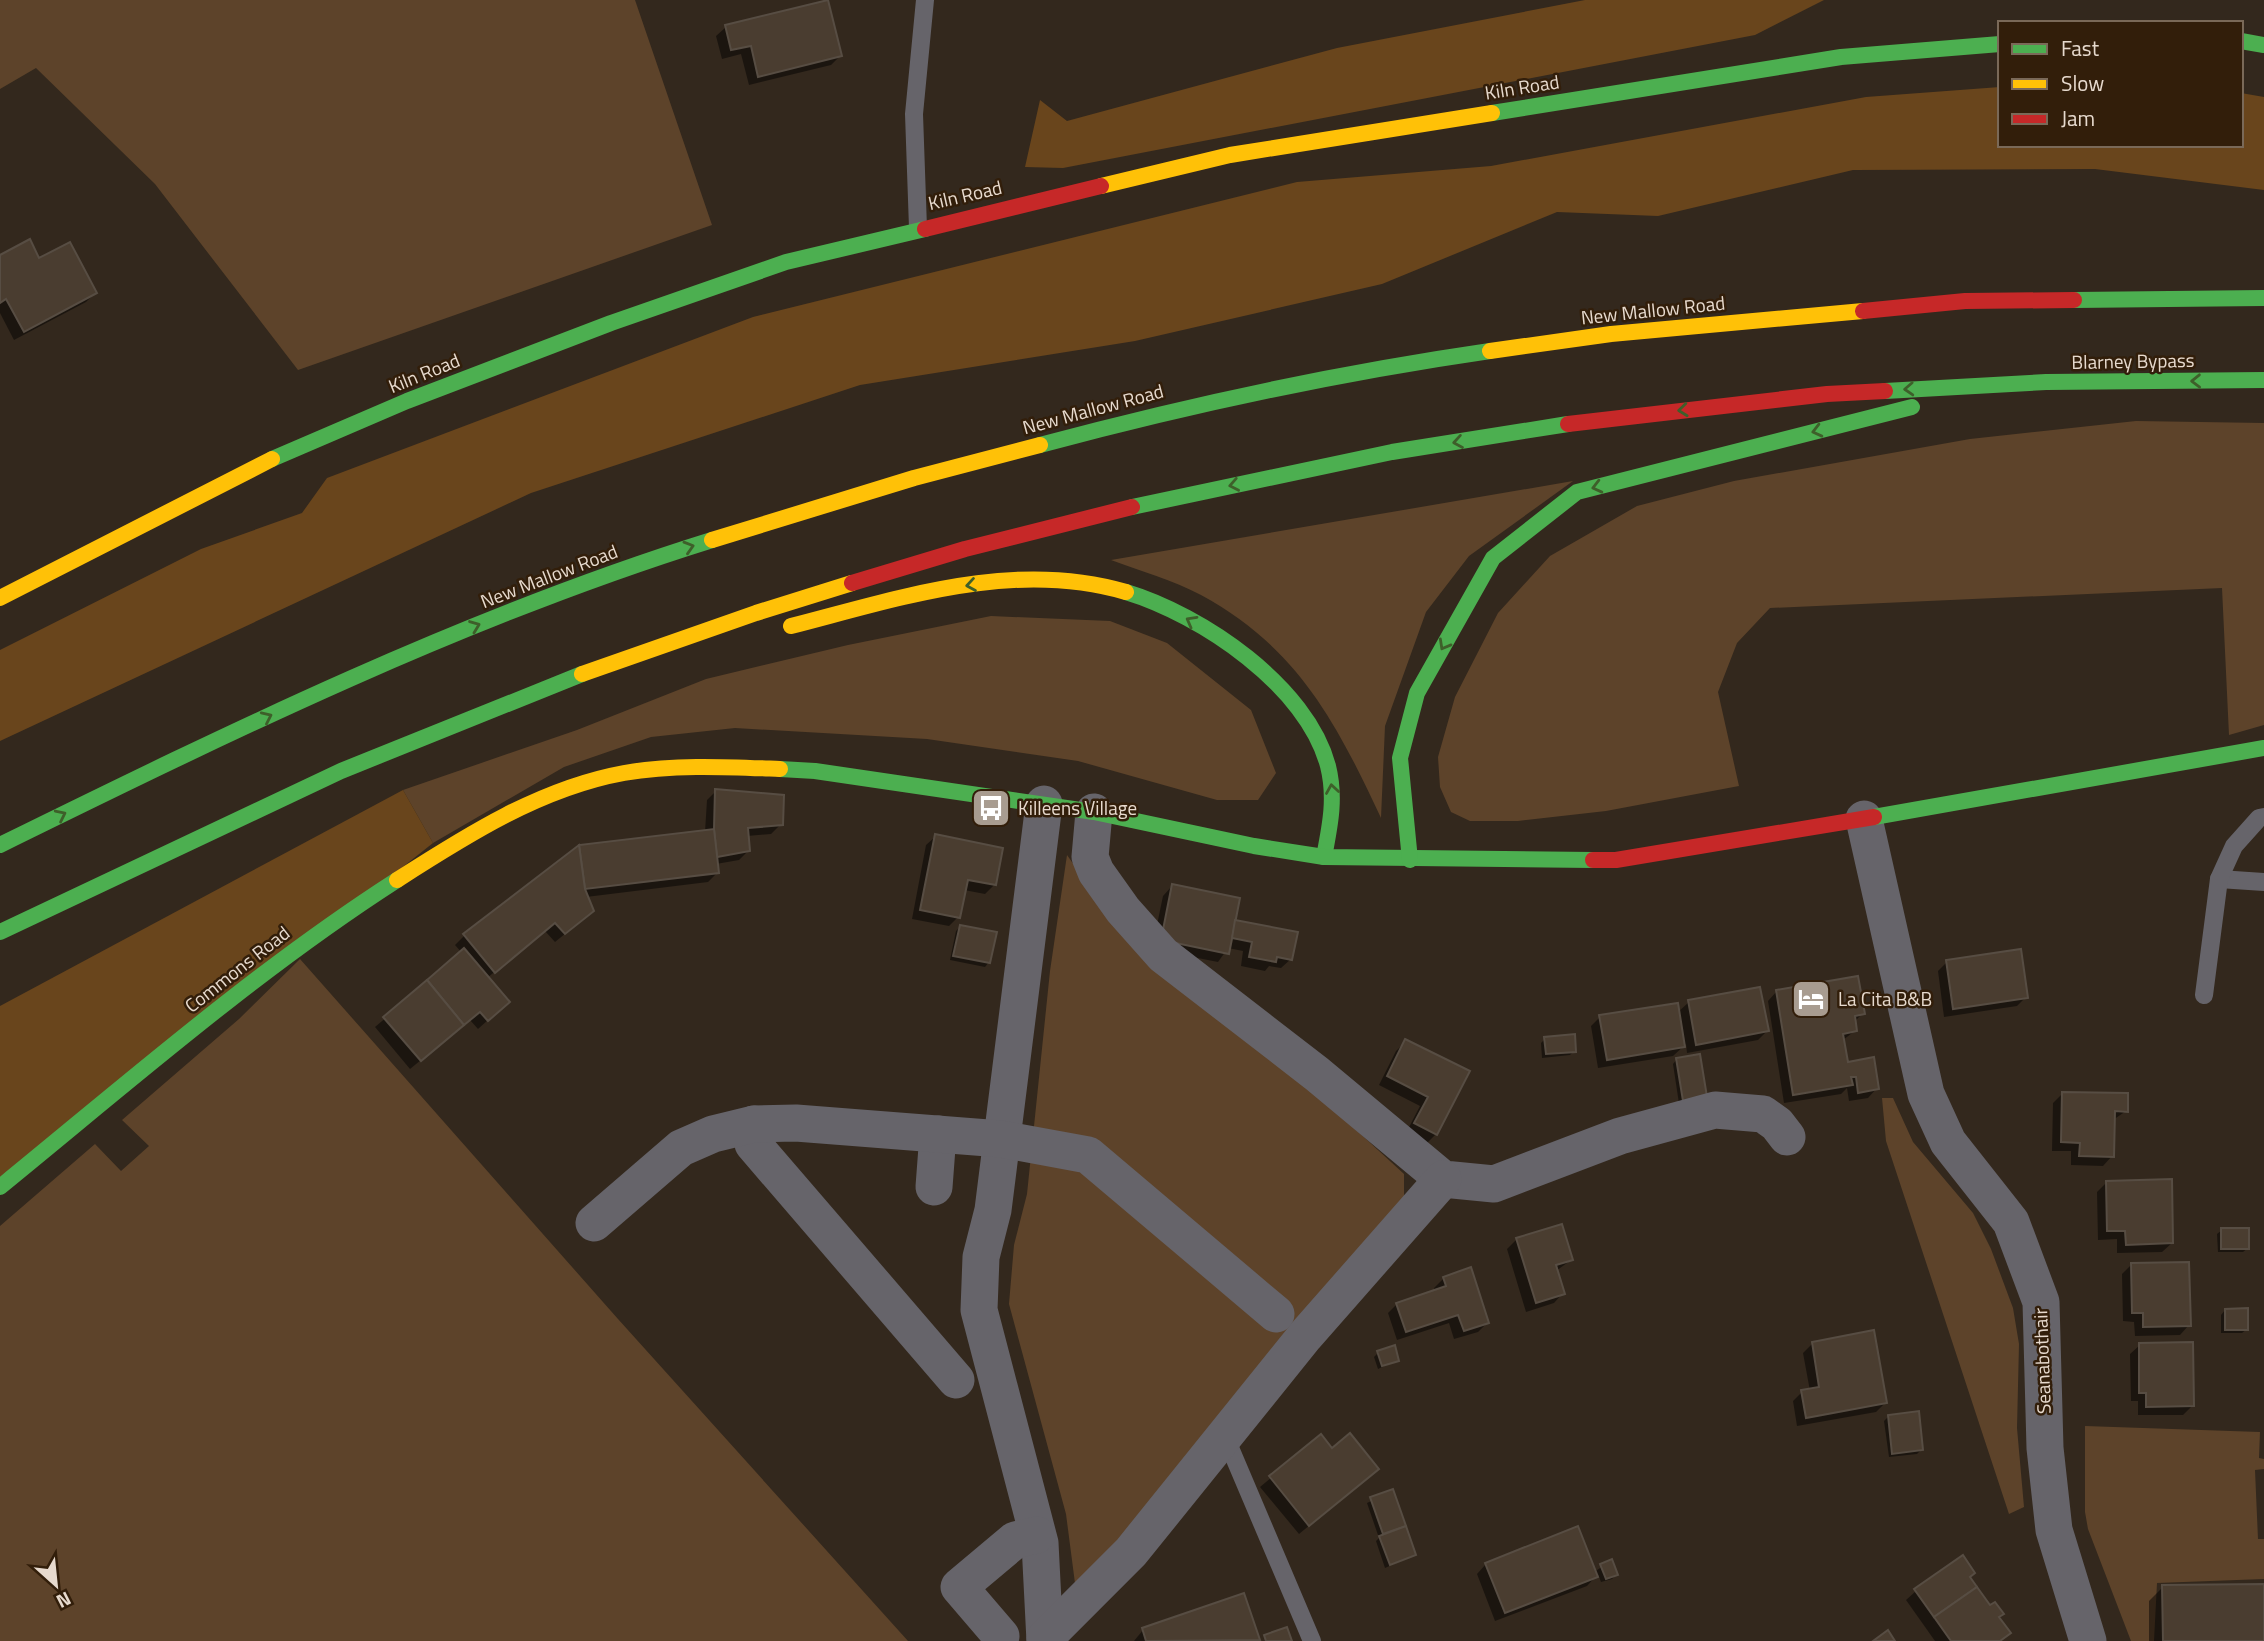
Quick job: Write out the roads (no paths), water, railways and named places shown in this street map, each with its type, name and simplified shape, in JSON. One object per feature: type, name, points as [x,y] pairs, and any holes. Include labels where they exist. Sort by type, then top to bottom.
[{"type":"main road","points":[[2243,41],[2264,45]]},
{"type":"main road","name":"Kiln Road","points":[[0,598],[262,464],[407,401],[611,323],[786,262],[918,228],[1230,155],[1841,57],[1998,44]]},
{"type":"main road","name":"New Mallow Road","points":[[0,845],[192,751],[421,646],[661,556],[914,478],[1178,408],[1389,366],[1611,334],[1965,301],[2264,298]]},
{"type":"main road","name":"Blarney Bypass","points":[[2002,384],[2264,380]]},
{"type":"main road","points":[[0,932],[153,856],[291,793],[553,683],[856,580],[1034,531],[1192,493],[1517,431],[1751,403],[2002,384]]},
{"type":"main road","points":[[1410,860],[1401,758],[1417,693],[1493,558],[1577,492],[2002,384]]},
{"type":"main road","points":[[780,629],[918,594],[989,582],[1031,579],[1091,583],[1147,600],[1187,619],[1242,653],[1300,713],[1316,739],[1332,785],[1334,801],[1325,857]]},
{"type":"main road","points":[[553,683],[714,645]]},
{"type":"main road","name":"Commons Road","points":[[0,1187],[292,951],[457,841],[518,809],[577,786],[626,774],[728,767],[815,771],[1094,812],[1254,846],[1325,857],[1410,860],[1616,860],[1864,820],[2264,748]]},
{"type":"street","points":[[1044,804],[993,1210],[981,1258],[979,1310],[1037,1535],[1045,1639]]},
{"type":"street","points":[[1094,812],[1090,857],[1096,872],[1123,911],[1163,955],[1317,1074],[1443,1179],[1494,1184],[1620,1136],[1715,1110],[1763,1114],[1777,1124],[1787,1137]]},
{"type":"street","name":"Seanabothair","points":[[1864,820],[1926,1094],[1948,1142],[2011,1222],[2041,1302],[2045,1448],[2054,1530],[2088,1641]]},
{"type":"street","points":[[594,1223],[681,1148],[713,1134],[754,1124],[796,1123],[1001,1139],[1088,1155],[1276,1314]]},
{"type":"street","points":[[754,1124],[753,1144],[956,1380]]},
{"type":"street","points":[[934,1187],[938,1134]]},
{"type":"street","points":[[1045,1639],[1131,1552],[1305,1336],[1443,1179]]},
{"type":"street","points":[[1001,1636],[959,1587],[1015,1540],[1037,1535]]},
{"type":"lane","points":[[918,228],[914,114],[925,0]]},
{"type":"lane","points":[[2204,995],[2219,879],[2234,846],[2259,818],[2264,817]]},
{"type":"lane","points":[[2219,879],[2264,882]]},
{"type":"lane","points":[[1225,1436],[1312,1641]]},
{"type":"place","name":"Killeens Village","points":[[991,808]]},
{"type":"place","name":"La Cita B&B","points":[[1811,999]]}]
